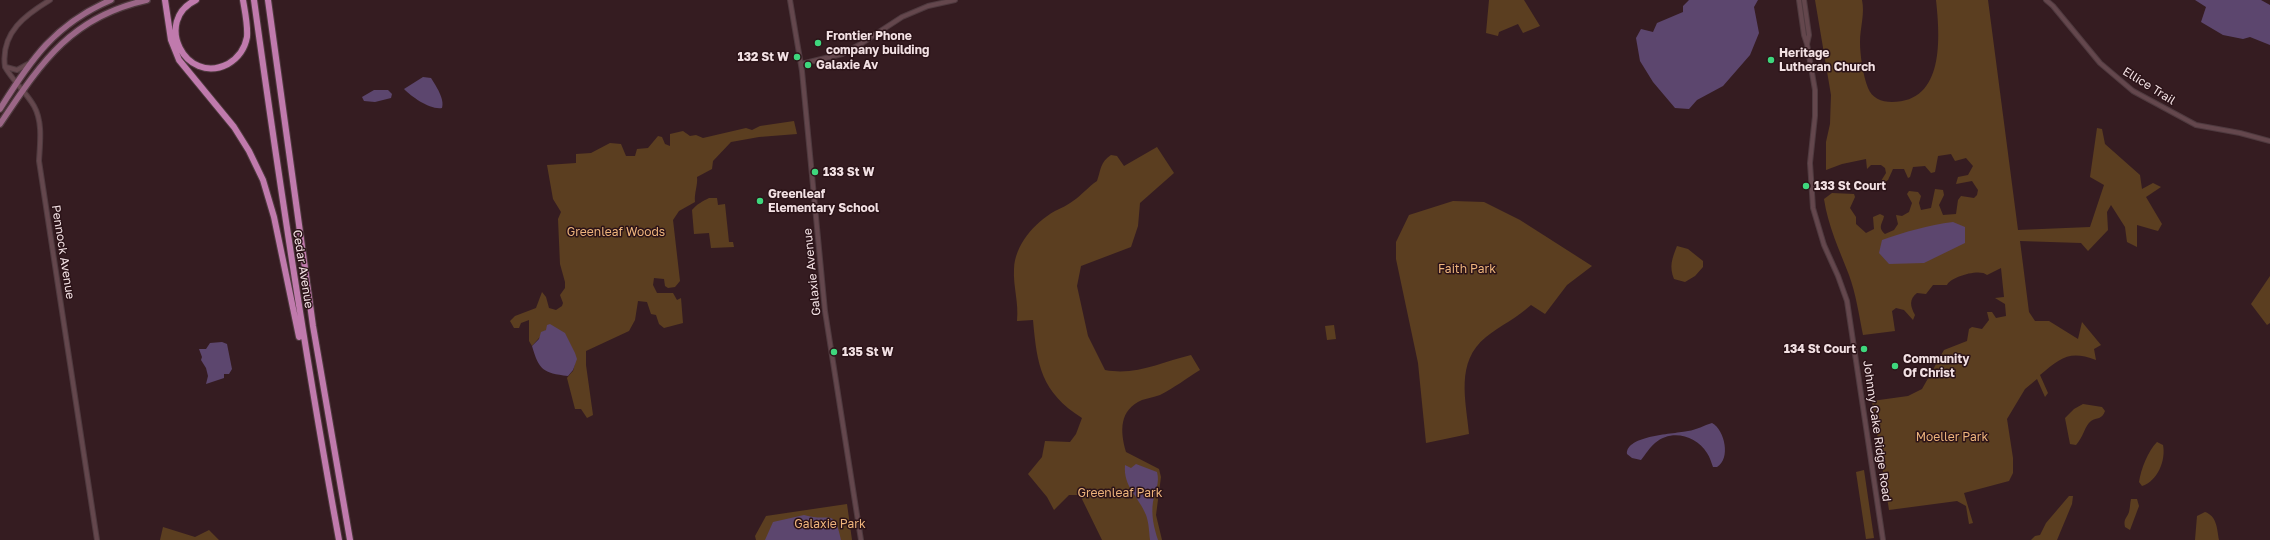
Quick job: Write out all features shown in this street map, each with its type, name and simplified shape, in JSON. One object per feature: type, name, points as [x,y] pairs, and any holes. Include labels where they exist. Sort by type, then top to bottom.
[{"type":"highway","points":[[165,0],[171,40],[179,60],[234,126],[249,150],[263,180],[274,217],[312,394]]},
{"type":"highway","points":[[196,0],[187,6],[178,18],[176,25],[176,40],[183,54],[188,60],[202,67],[217,68],[232,62],[243,49],[247,36],[243,0]]},
{"type":"highway","name":"Cedar Avenue","points":[[254,0],[290,255],[312,394],[339,540]]},
{"type":"highway","name":"Cedar Avenue","points":[[268,0],[313,326],[350,540]]},
{"type":"highway","points":[[271,0],[274,42]]},
{"type":"main road","points":[[0,109],[28,64],[51,38],[72,20],[111,0]]},
{"type":"main road","points":[[0,124],[37,70],[74,31],[108,13],[147,0]]},
{"type":"street","name":"Pennock Avenue","points":[[50,0],[15,21],[8,28],[1,47],[5,67],[35,107],[39,119],[38,161],[97,540]]},
{"type":"street","name":"Galaxie Avenue","points":[[790,0],[801,64],[826,311],[861,540]]},
{"type":"street","points":[[801,64],[842,54],[859,45],[902,16],[928,6],[956,0]]},
{"type":"street","name":"Johnny Cake Ridge Road","points":[[1799,0],[1804,35],[1808,43],[1815,95],[1815,116],[1810,163],[1813,208],[1824,245],[1847,301],[1883,540]]},
{"type":"street","points":[[1804,0],[1809,35],[1808,43]]},
{"type":"street","name":"Ellice Trail","points":[[2046,0],[2054,6],[2100,63],[2133,91],[2196,125],[2240,133],[2270,141]]},
{"type":"street","points":[[5,67],[16,70],[28,64]]},
{"type":"green space","points":[[1489,0],[1524,0],[1540,26],[1523,33],[1518,24],[1499,32],[1498,36],[1486,33]]},
{"type":"green space","name":"Moeller Park","points":[[1815,0],[1862,0],[1863,10],[1860,47],[1866,83],[1874,97],[1892,102],[1909,99],[1922,91],[1930,79],[1935,65],[1938,49],[1936,0],[1988,0],[2018,230],[2090,227],[2104,185],[2090,177],[2097,128],[2102,129],[2105,144],[2140,175],[2142,189],[2153,183],[2161,187],[2146,197],[2162,224],[2158,231],[2137,225],[2137,247],[2127,242],[2125,227],[2111,205],[2107,212],[2108,230],[2088,251],[2081,243],[2020,241],[2029,312],[2035,321],[2049,321],[2078,339],[2082,322],[2101,345],[2094,349],[2096,360],[2079,356],[2066,357],[2040,375],[2048,393],[2045,397],[2037,379],[2025,389],[2007,419],[2013,458],[2013,473],[2009,481],[1964,493],[1973,523],[1969,524],[1966,506],[1957,501],[1889,510],[1872,401],[1908,396],[1922,389],[1944,350],[1967,341],[1969,329],[1972,327],[1982,329],[1989,320],[1987,312],[1992,312],[1996,318],[2006,316],[2005,304],[1995,298],[2004,297],[2001,268],[1987,275],[1978,272],[1959,276],[1947,285],[1933,285],[1926,294],[1917,293],[1914,295],[1911,303],[1915,315],[1913,320],[1904,310],[1896,308],[1892,311],[1895,331],[1863,335],[1854,290],[1831,228],[1824,199],[1832,193],[1854,194],[1855,197],[1850,208],[1856,217],[1856,224],[1866,233],[1874,229],[1873,217],[1880,214],[1884,216],[1881,229],[1885,234],[1894,230],[1898,224],[1896,215],[1902,216],[1909,212],[1912,203],[1907,194],[1909,191],[1918,192],[1921,196],[1919,203],[1921,210],[1931,208],[1935,189],[1943,190],[1944,195],[1939,205],[1943,215],[1956,214],[1958,200],[1961,196],[1974,198],[1977,195],[1978,190],[1972,181],[1956,184],[1958,177],[1968,175],[1973,166],[1966,158],[1955,161],[1951,154],[1938,156],[1935,172],[1931,173],[1925,166],[1913,167],[1910,177],[1908,178],[1904,169],[1893,169],[1888,180],[1885,182],[1881,181],[1886,173],[1885,168],[1881,165],[1871,165],[1867,169],[1866,159],[1842,164],[1826,170],[1826,142],[1830,124],[1831,95]]},
{"type":"green space","name":"Greenleaf Woods","points":[[794,121],[797,134],[759,137],[731,142],[713,161],[712,169],[697,177],[695,202],[679,211],[673,220],[680,281],[675,287],[668,288],[665,286],[664,279],[654,278],[653,285],[657,293],[673,293],[677,300],[681,298],[683,323],[664,328],[659,324],[656,315],[651,314],[647,302],[638,301],[635,320],[629,331],[586,351],[586,365],[593,415],[587,418],[581,409],[575,409],[567,378],[573,371],[573,355],[568,344],[558,330],[546,330],[532,346],[529,341],[529,320],[521,323],[519,328],[514,328],[510,321],[515,316],[536,308],[542,292],[546,297],[549,308],[556,310],[562,306],[563,303],[560,295],[565,288],[565,282],[560,264],[558,219],[561,212],[553,199],[547,165],[576,163],[576,154],[591,153],[610,143],[621,144],[626,156],[635,156],[637,149],[648,148],[658,136],[662,137],[665,144],[670,146],[670,134],[683,131],[690,136],[696,135],[703,138],[746,128],[752,130],[760,126]]},
{"type":"green space","name":"Greenleaf Park","points":[[1157,147],[1174,173],[1140,203],[1138,226],[1131,247],[1081,266],[1077,286],[1088,336],[1105,370],[1138,370],[1191,355],[1200,370],[1160,395],[1134,404],[1125,415],[1123,422],[1122,429],[1126,452],[1159,469],[1161,477],[1156,515],[1162,540],[1102,540],[1080,495],[1069,495],[1054,510],[1047,497],[1028,474],[1042,457],[1045,441],[1070,442],[1076,434],[1082,418],[1068,408],[1058,398],[1044,376],[1039,364],[1033,320],[1017,321],[1014,276],[1015,260],[1022,243],[1033,228],[1047,216],[1076,199],[1097,181],[1101,166],[1107,158],[1111,155],[1117,156],[1124,166]]},
{"type":"green space","points":[[709,198],[717,198],[718,205],[725,204],[729,242],[733,242],[734,247],[711,248],[709,233],[694,234],[692,210],[698,204]]},
{"type":"green space","name":"Faith Park","points":[[1453,201],[1484,202],[1520,220],[1592,266],[1567,285],[1545,314],[1531,305],[1486,337],[1476,347],[1466,370],[1465,382],[1469,434],[1426,443],[1418,363],[1396,259],[1396,242],[1409,215]]},
{"type":"green space","points":[[1677,246],[1688,249],[1703,261],[1703,267],[1695,276],[1685,282],[1674,279],[1672,274],[1672,262]]},
{"type":"green space","points":[[2270,276],[2270,323],[2267,325],[2251,304]]},
{"type":"green space","points":[[1334,325],[1336,339],[1327,340],[1325,326]]},
{"type":"green space","points":[[2083,404],[2102,407],[2105,411],[2101,417],[2089,423],[2076,445],[2070,444],[2065,418],[2074,409]]},
{"type":"green space","points":[[2157,442],[2163,445],[2164,451],[2160,469],[2152,480],[2142,486],[2139,482],[2143,466],[2148,455]]},
{"type":"green space","points":[[1864,470],[1874,538],[1866,539],[1856,472]]},
{"type":"green space","points":[[2069,496],[2073,496],[2072,504],[2057,540],[2031,540],[2035,536],[2040,535],[2046,523]]},
{"type":"green space","points":[[2131,499],[2137,499],[2139,506],[2130,530],[2125,527],[2124,522],[2129,512]]},
{"type":"green space","name":"Galaxie Park","points":[[847,504],[852,540],[756,540],[755,536],[766,516]]},
{"type":"green space","points":[[2205,512],[2214,520],[2217,527],[2219,540],[2195,540],[2197,516]]},
{"type":"green space","points":[[163,527],[195,537],[209,530],[219,540],[160,540]]},
{"type":"shaded area","points":[[1689,0],[1758,0],[1754,7],[1759,33],[1750,55],[1723,86],[1697,100],[1689,109],[1675,108],[1653,82],[1640,61],[1636,38],[1641,29],[1653,32],[1657,23],[1683,12],[1683,6]]},
{"type":"shaded area","points":[[2195,0],[2261,0],[2270,5],[2270,45],[2250,37],[2243,39],[2223,35],[2201,22],[2206,7]]},
{"type":"shaded area","points":[[423,77],[431,78],[440,93],[443,104],[442,108],[427,105],[416,99],[404,89]]},
{"type":"shaded area","points":[[374,90],[388,90],[392,94],[391,98],[375,102],[364,101],[362,97]]},
{"type":"shaded area","points":[[1953,222],[1965,227],[1965,243],[1924,263],[1889,264],[1879,253],[1882,240],[1917,229]]},
{"type":"shaded area","points":[[550,324],[565,333],[575,353],[577,359],[573,370],[568,376],[547,372],[543,369],[537,360],[532,346],[539,339],[541,332],[546,330],[547,325]]},
{"type":"shaded area","points":[[222,342],[227,344],[232,369],[229,374],[224,374],[224,378],[206,384],[208,376],[206,368],[201,360],[202,357],[199,349],[206,349],[210,343]]},
{"type":"shaded area","points":[[1712,423],[1720,432],[1725,445],[1724,458],[1717,467],[1713,467],[1709,456],[1702,447],[1690,438],[1683,436],[1668,436],[1661,439],[1649,449],[1641,460],[1632,458],[1627,454],[1629,448],[1634,443],[1642,439],[1691,430]]},
{"type":"shaded area","points":[[1136,464],[1157,472],[1158,483],[1152,512],[1158,540],[1150,540],[1146,515],[1126,480],[1125,465],[1131,468]]},
{"type":"shaded area","points":[[804,515],[833,519],[836,523],[841,540],[765,540],[773,522]]},
{"type":"place","name":"Frontier Phone company building","points":[[818,43]]},
{"type":"place","name":"132 St W","points":[[797,57]]},
{"type":"place","name":"Heritage Lutheran Church","points":[[1771,60]]},
{"type":"place","name":"Galaxie Av","points":[[808,65]]},
{"type":"place","name":"133 St W","points":[[815,172]]},
{"type":"place","name":"133 St Court","points":[[1806,186]]},
{"type":"place","name":"Greenleaf Elementary School","points":[[760,201]]},
{"type":"place","name":"134 St Court","points":[[1864,349]]},
{"type":"place","name":"135 St W","points":[[834,352]]},
{"type":"place","name":"Community Of Christ","points":[[1895,366]]}]
